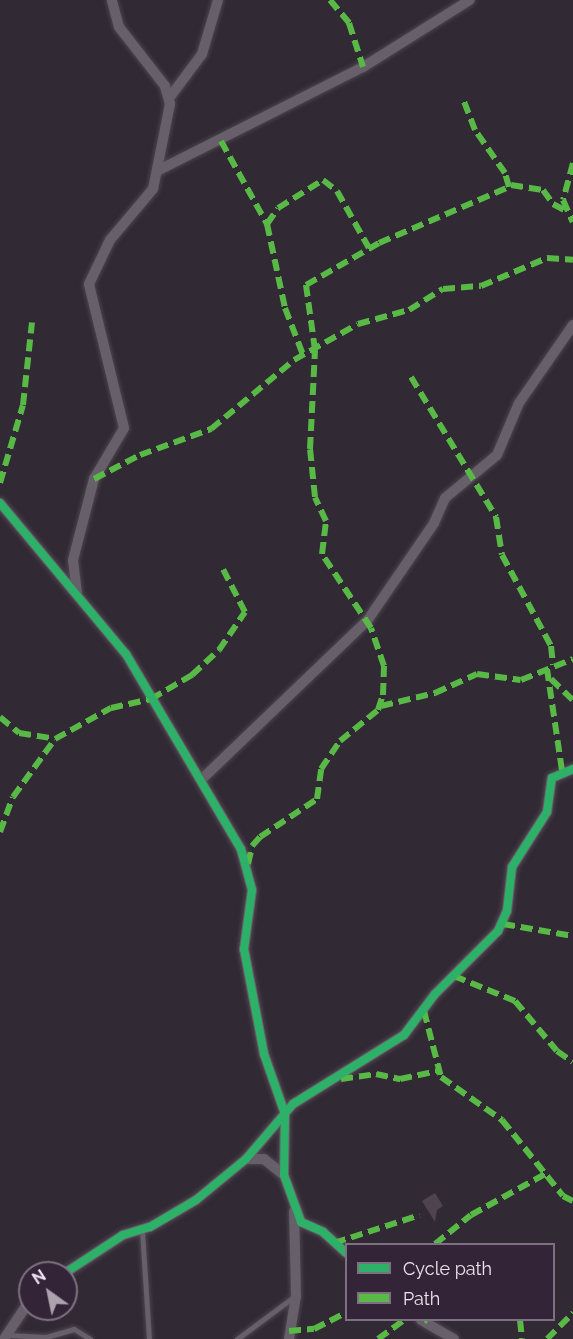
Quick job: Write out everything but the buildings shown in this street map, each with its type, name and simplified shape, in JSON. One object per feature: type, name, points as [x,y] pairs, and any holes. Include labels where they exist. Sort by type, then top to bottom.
[{"type":"street","points":[[112,0],[119,27],[170,97]]},
{"type":"street","points":[[77,593],[73,560],[96,472],[124,428],[89,284],[110,240],[149,196],[157,171],[170,97],[202,54],[218,0]]},
{"type":"street","points":[[157,171],[363,67],[470,0]]},
{"type":"street","points":[[201,780],[367,621],[434,523],[445,498],[496,455],[519,403],[573,325]]},
{"type":"street","points":[[0,503],[126,654],[237,839],[252,890],[244,949],[264,1054],[285,1114],[284,1175],[294,1208],[301,1222],[323,1232],[345,1252]]},
{"type":"street","points":[[78,1265],[123,1236],[142,1231],[196,1200],[246,1159],[296,1102],[404,1035],[435,994],[493,939],[507,911],[515,859],[547,812],[552,778],[573,769]]},
{"type":"street","points":[[246,1159],[264,1159],[284,1175]]},
{"type":"street","points":[[289,1339],[296,1296],[294,1208]]},
{"type":"street","points":[[6,1337],[18,1318]]},
{"type":"street","points":[[423,1321],[454,1339]]},
{"type":"lane","points":[[142,1231],[149,1339]]},
{"type":"lane","points":[[237,1339],[296,1296]]},
{"type":"lane","points":[[6,1337],[46,1337],[74,1329],[90,1339]]},
{"type":"marked path","points":[[330,0],[349,23],[363,67]]},
{"type":"marked path","points":[[248,864],[252,846],[260,837],[317,799],[321,769],[340,741],[378,710],[383,695],[384,666],[371,628],[322,554],[326,521],[315,497],[310,449],[315,350],[306,285],[379,243],[509,187],[505,173],[475,130],[464,101]]},
{"type":"marked path","points":[[221,141],[267,224],[285,308],[303,355]]},
{"type":"marked path","points":[[573,163],[563,200],[573,222]]},
{"type":"marked path","points":[[267,224],[278,208],[323,180],[337,191],[369,248]]},
{"type":"marked path","points":[[511,185],[543,190],[553,204],[566,211]]},
{"type":"marked path","points":[[94,479],[140,455],[211,429],[294,360],[358,324],[409,310],[443,289],[481,286],[547,258],[573,260]]},
{"type":"marked path","points":[[0,483],[23,405],[32,322]]},
{"type":"marked path","points":[[411,377],[496,517],[502,555],[551,646],[553,665]]},
{"type":"marked path","points":[[0,832],[13,797],[55,739],[111,708],[151,699],[192,675],[219,650],[245,612],[223,569]]},
{"type":"marked path","points":[[381,706],[435,693],[477,674],[521,680],[573,659]]},
{"type":"marked path","points":[[547,669],[562,770]]},
{"type":"marked path","points":[[551,679],[573,700]]},
{"type":"marked path","points":[[0,717],[19,733],[55,739]]},
{"type":"marked path","points":[[503,924],[573,936]]},
{"type":"marked path","points":[[454,976],[515,1001],[557,1051],[573,1062]]},
{"type":"marked path","points":[[424,1011],[441,1077],[502,1120],[563,1196],[573,1201]]},
{"type":"marked path","points":[[341,1079],[376,1074],[400,1079],[437,1071]]},
{"type":"marked path","points":[[436,1243],[471,1215],[547,1173]]},
{"type":"marked path","points":[[334,1243],[420,1215]]},
{"type":"marked path","points":[[547,1339],[573,1313]]},
{"type":"marked path","points":[[289,1331],[314,1329],[345,1314]]},
{"type":"marked path","points":[[378,1339],[403,1321]]},
{"type":"marked path","points":[[520,1321],[522,1339]]},
{"type":"cycle path","points":[[0,503],[126,654],[241,849],[252,890],[244,949],[264,1054],[285,1114],[284,1175],[301,1222],[323,1232],[345,1252]]},
{"type":"cycle path","points":[[78,1264],[123,1235],[150,1227],[196,1200],[246,1159],[293,1104],[404,1035],[435,994],[498,931],[507,911],[512,867],[547,812],[552,778],[573,769]]}]
